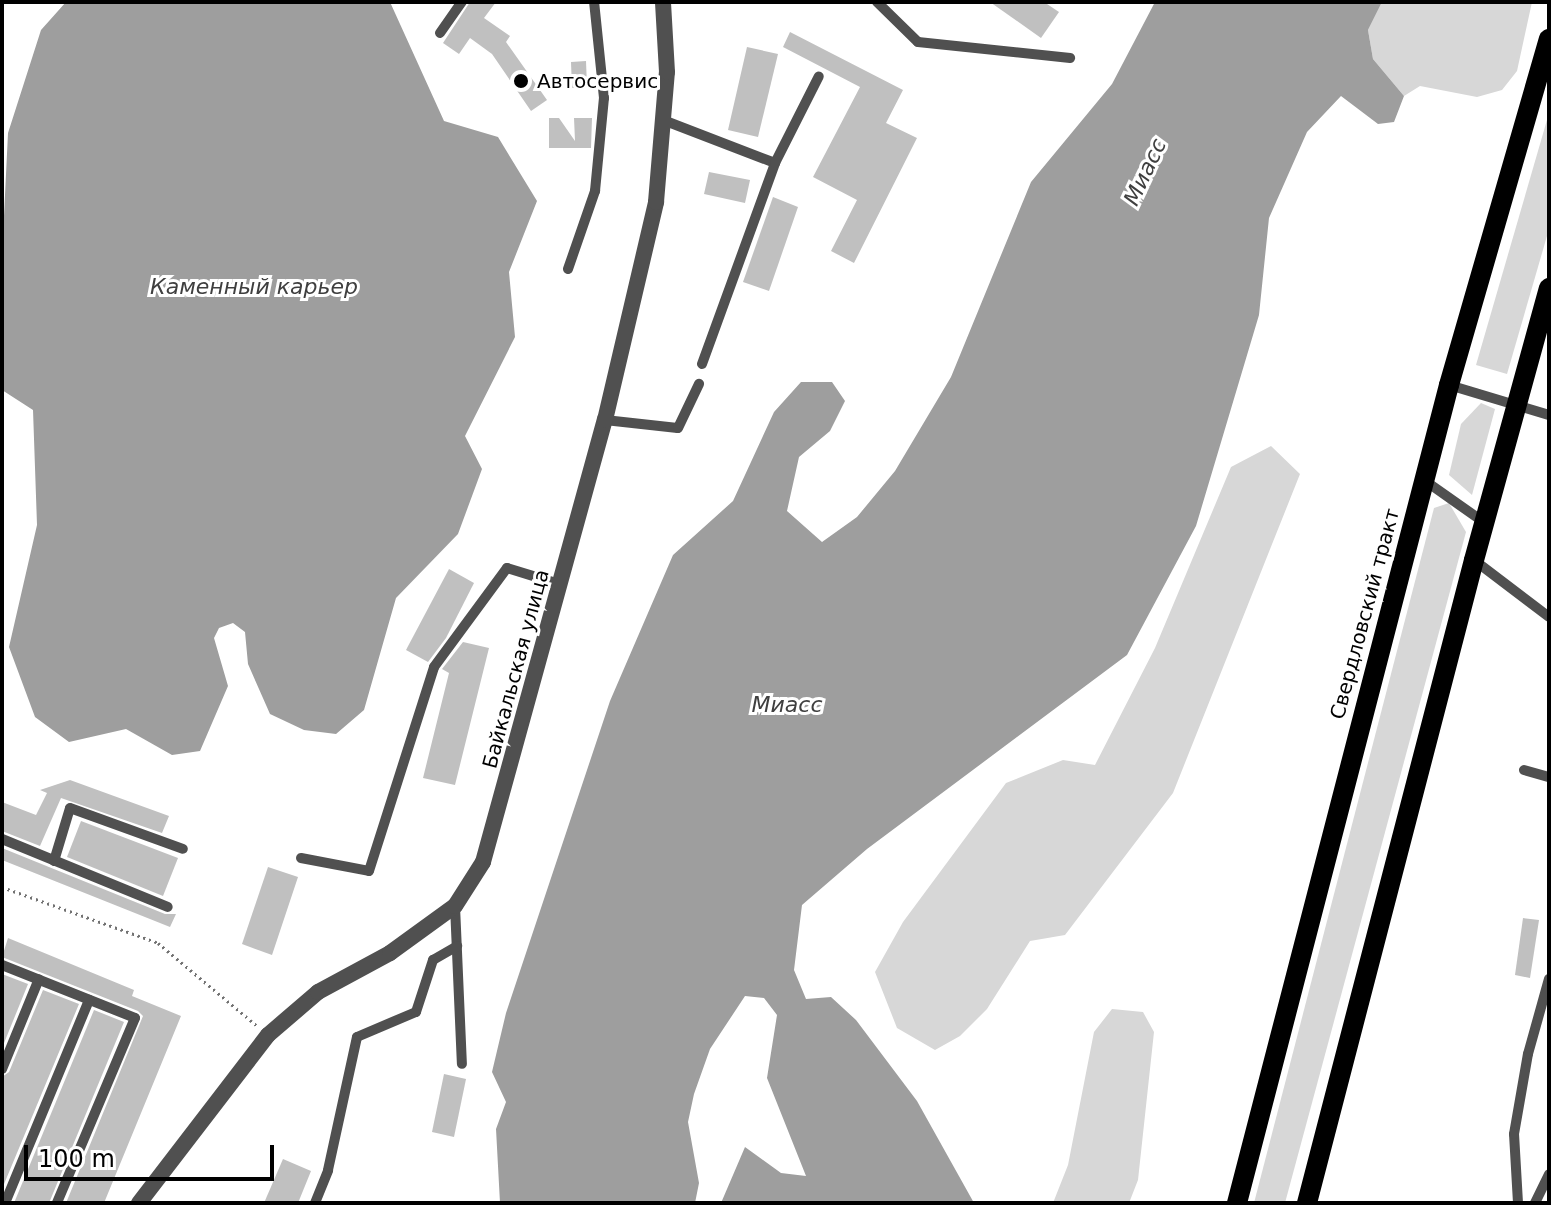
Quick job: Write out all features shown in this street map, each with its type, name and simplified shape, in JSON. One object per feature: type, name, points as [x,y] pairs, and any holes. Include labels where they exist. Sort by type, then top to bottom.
[{"type":"main road","name":"Свердловский тракт","points":[[1237,1203],[1449,385],[1549,39]]},
{"type":"main road","points":[[1307,1203],[1474,560],[1549,288]]},
{"type":"street","name":"Байкальская улица","points":[[139,1203],[151,1183],[268,1035],[318,992],[390,953],[455,906],[483,862],[605,420],[656,202],[667,72],[663,2]]},
{"type":"lane","points":[[440,33],[462,2]]},
{"type":"lane","points":[[568,269],[595,191],[597,176],[604,98],[594,2]]},
{"type":"lane","points":[[877,2],[918,42],[1070,58]]},
{"type":"lane","points":[[702,364],[775,163],[819,76]]},
{"type":"lane","points":[[663,120],[775,163]]},
{"type":"lane","points":[[605,420],[678,428],[699,384]]},
{"type":"lane","points":[[1449,385],[1549,415]]},
{"type":"lane","points":[[1424,480],[1485,523]]},
{"type":"lane","points":[[1474,560],[1549,617]]},
{"type":"lane","points":[[301,858],[369,871],[434,667],[507,568],[559,584]]},
{"type":"lane","points":[[1524,770],[1549,777]]},
{"type":"lane","points":[[54,861],[70,808],[183,849]]},
{"type":"lane","points":[[2,839],[168,907]]},
{"type":"lane","points":[[455,906],[462,1064]]},
{"type":"lane","points":[[315,1203],[328,1170],[357,1037],[416,1012],[433,960],[457,946]]},
{"type":"lane","points":[[2,965],[135,1018],[57,1203]]},
{"type":"lane","points":[[2,1069],[39,979]]},
{"type":"lane","points":[[1518,1203],[1514,1134],[1528,1054],[1549,979]]},
{"type":"lane","points":[[5,1203],[89,1000]]},
{"type":"lane","points":[[1535,1203],[1549,1174]]},
{"type":"path","points":[[2,887],[158,943],[268,1035]]},
{"type":"shaded area","points":[[1382,2],[1532,2],[1517,71],[1502,90],[1477,97],[1420,86],[1404,96],[1373,59],[1368,30]]},
{"type":"shaded area","points":[[1549,113],[1549,229],[1507,374],[1476,365]]},
{"type":"shaded area","points":[[1481,403],[1495,409],[1472,495],[1449,475],[1461,424]]},
{"type":"shaded area","points":[[1271,446],[1300,474],[1173,793],[1065,935],[1030,941],[987,1009],[960,1036],[935,1050],[897,1028],[875,972],[903,922],[1006,783],[1063,760],[1095,765],[1155,648],[1231,467]]},
{"type":"shaded area","points":[[1449,503],[1466,532],[1285,1203],[1254,1203],[1434,508]]},
{"type":"shaded area","points":[[1112,1009],[1143,1012],[1154,1032],[1138,1180],[1129,1203],[1053,1203],[1068,1165],[1094,1032]]},
{"type":"water","name":"Каменный карьер","points":[[66,2],[390,2],[444,121],[498,137],[537,201],[509,272],[515,337],[465,436],[482,469],[458,534],[396,598],[364,710],[336,734],[304,730],[270,714],[248,664],[245,632],[233,623],[219,628],[214,638],[228,686],[200,751],[172,755],[126,729],[69,742],[35,717],[9,647],[37,525],[33,410],[2,390],[2,257],[8,133],[41,30]]},
{"type":"water","name":"Миасс","points":[[1155,2],[1382,2],[1368,30],[1373,59],[1404,96],[1394,122],[1378,124],[1341,96],[1307,132],[1269,218],[1259,315],[1196,526],[1127,655],[867,849],[802,905],[794,970],[806,999],[831,997],[856,1020],[917,1101],[974,1203],[721,1203],[745,1147],[781,1173],[806,1176],[767,1078],[777,1015],[764,998],[745,996],[710,1049],[694,1094],[688,1122],[699,1183],[695,1203],[500,1203],[496,1129],[506,1102],[492,1072],[506,1013],[610,701],[673,555],[733,501],[774,412],[801,382],[832,382],[845,401],[830,431],[799,457],[787,511],[822,542],[857,517],[895,471],[951,377],[1031,182],[1112,84]]},
{"type":"building","points":[[470,2],[496,2],[484,18],[510,36],[506,42],[547,100],[531,111],[492,54],[470,38],[459,54],[443,43]]},
{"type":"building","points":[[990,2],[1044,2],[1059,12],[1041,38]]},
{"type":"building","points":[[790,32],[903,90],[886,123],[917,138],[854,263],[831,251],[857,200],[813,177],[860,87],[783,47]]},
{"type":"building","points":[[747,47],[778,54],[758,137],[728,130]]},
{"type":"building","points":[[586,61],[587,87],[572,88],[571,62]]},
{"type":"building","points":[[549,118],[559,118],[575,141],[574,118],[592,118],[591,148],[549,148]]},
{"type":"building","points":[[709,172],[750,180],[745,203],[704,194]]},
{"type":"building","points":[[773,197],[798,207],[769,291],[743,282]]},
{"type":"building","points":[[449,569],[474,583],[446,638],[428,662],[406,650]]},
{"type":"building","points":[[463,642],[489,648],[455,785],[423,778],[449,673],[442,669]]},
{"type":"building","points":[[70,780],[169,816],[162,833],[61,798],[40,846],[2,831],[2,802],[36,815],[47,793],[40,790]]},
{"type":"building","points":[[81,821],[178,858],[163,896],[67,857]]},
{"type":"building","points":[[2,848],[165,914],[176,914],[170,927],[2,860]]},
{"type":"building","points":[[268,867],[298,877],[272,955],[242,944]]},
{"type":"building","points":[[1523,918],[1539,920],[1530,978],[1515,975]]},
{"type":"building","points":[[8,938],[134,990],[132,996],[181,1016],[104,1203],[66,1203],[143,1016],[138,1011],[2,957]]},
{"type":"building","points":[[2,974],[28,984],[2,1048]]},
{"type":"building","points":[[43,990],[79,1004],[2,1189],[2,1077],[9,1072]]},
{"type":"building","points":[[94,1010],[124,1022],[49,1203],[14,1203]]},
{"type":"building","points":[[444,1074],[466,1079],[454,1137],[432,1132]]},
{"type":"building","points":[[283,1159],[311,1171],[298,1203],[264,1203]]},
{"type":"place","name":"Автосервис","points":[[521,81]]}]
